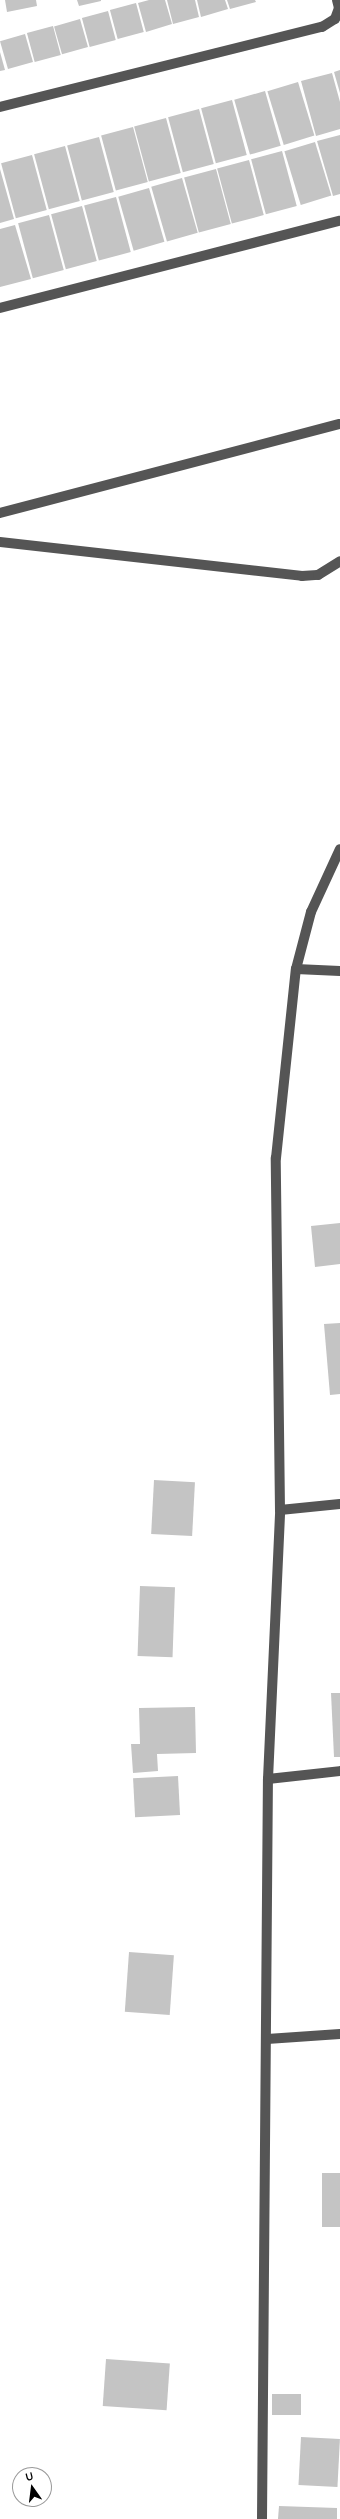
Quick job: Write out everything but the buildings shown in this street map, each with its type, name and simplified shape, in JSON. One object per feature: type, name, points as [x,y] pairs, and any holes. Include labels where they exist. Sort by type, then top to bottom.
[{"type":"street","points":[[0,107],[322,27],[335,19],[339,8],[337,0]]},
{"type":"street","points":[[0,308],[340,220]]},
{"type":"street","points":[[0,513],[340,424]]},
{"type":"street","points":[[0,542],[302,576],[318,575],[340,561]]},
{"type":"street","points":[[262,2519],[268,1779],[280,1510],[276,1158],[296,969],[310,912],[340,849]]},
{"type":"street","points":[[296,969],[340,971]]},
{"type":"street","points":[[280,1510],[340,1504]]},
{"type":"street","points":[[268,1779],[340,1771]]},
{"type":"street","points":[[267,2039],[340,2034]]}]
